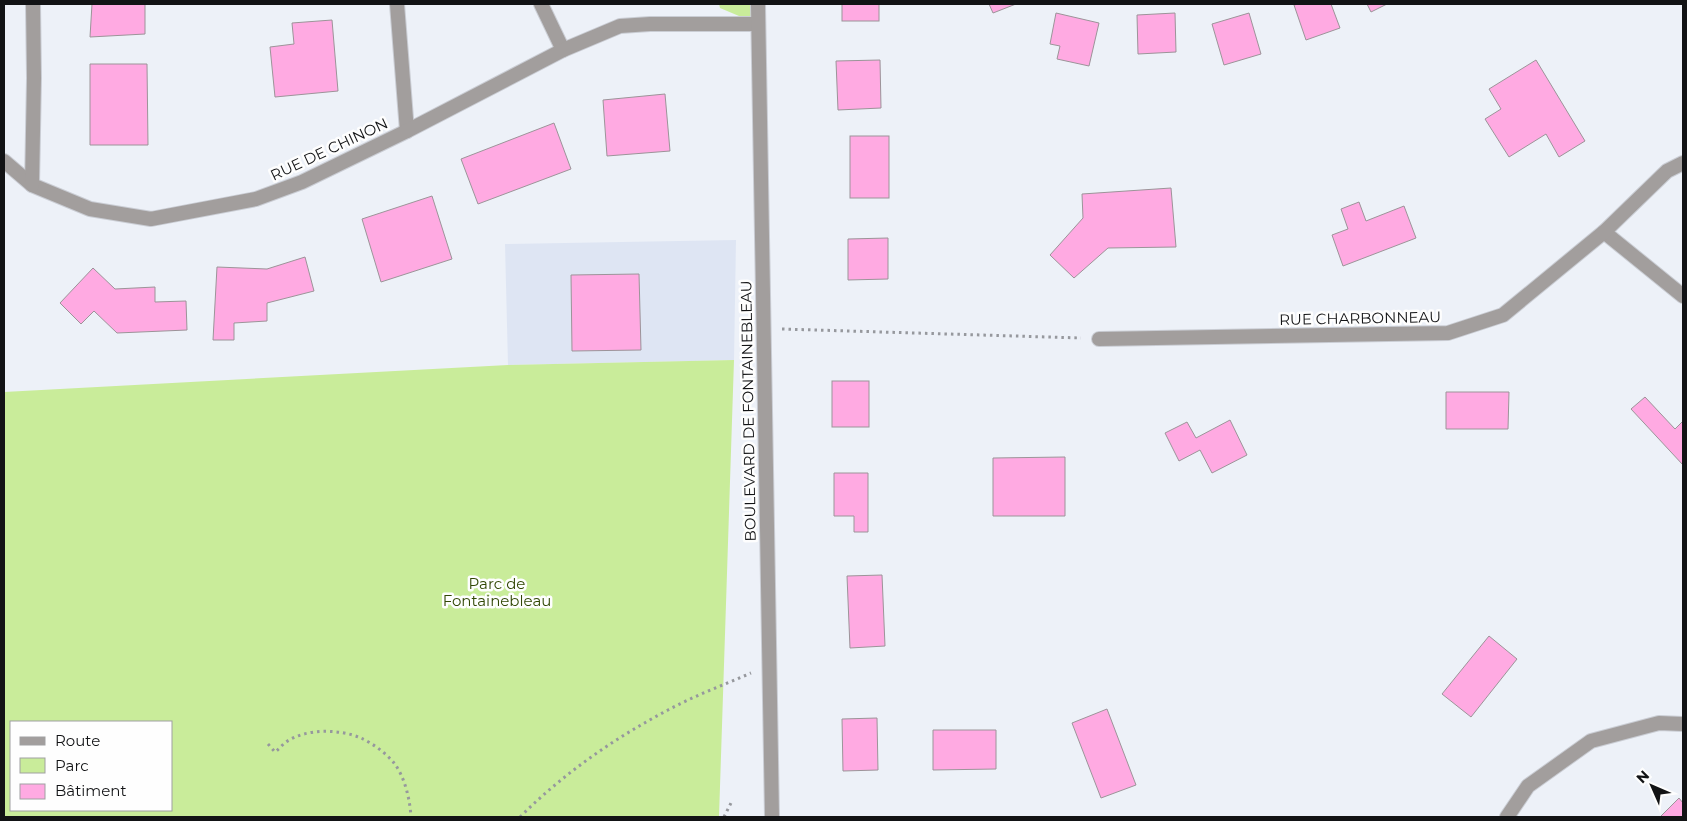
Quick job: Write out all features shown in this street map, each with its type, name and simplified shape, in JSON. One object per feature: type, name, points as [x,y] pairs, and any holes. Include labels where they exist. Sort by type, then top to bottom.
[{"type":"street","points":[[32,185],[33,4]]},
{"type":"street","name":"RUE DE CHINON","points":[[397,4],[407,131]]},
{"type":"street","points":[[541,4],[563,50]]},
{"type":"street","name":"BOULEVARD DE FONTAINEBLEAU","points":[[758,4],[772,817]]},
{"type":"street","name":"RUE DE CHINON","points":[[4,161],[32,185],[90,209],[151,219],[256,199],[302,182],[407,131],[563,50],[620,26],[650,24],[758,24]]},
{"type":"street","name":"RUE CHARBONNEAU","points":[[1099,339],[1448,333],[1503,315],[1604,232],[1667,171],[1683,163]]},
{"type":"street","points":[[1604,232],[1683,296]]},
{"type":"street","points":[[1506,817],[1528,786],[1591,741],[1659,723],[1683,724]]},
{"type":"path","points":[[763,328],[1099,339]]},
{"type":"path","points":[[520,817],[559,781],[620,738],[668,710],[768,664]]},
{"type":"path","points":[[268,744],[275,752],[287,741],[300,735],[327,731],[361,738],[385,754],[401,774],[409,801],[411,817]]},
{"type":"path","points":[[724,817],[731,803]]},
{"type":"shaded area","points":[[736,240],[734,360],[508,365],[505,244]]},
{"type":"green space","points":[[719,4],[758,4],[758,24],[720,8]]},
{"type":"green space","name":"Parc de Fontainebleau","points":[[734,360],[719,817],[4,817],[4,392],[508,365]]},
{"type":"building","points":[[92,4],[145,4],[145,34],[90,37]]},
{"type":"building","points":[[842,4],[879,4],[879,21],[842,21]]},
{"type":"building","points":[[989,4],[1016,4],[993,13]]},
{"type":"building","points":[[1331,4],[1340,28],[1306,40],[1294,5]]},
{"type":"building","points":[[1367,4],[1387,4],[1371,12]]},
{"type":"building","points":[[1056,13],[1099,23],[1089,66],[1057,59],[1060,46],[1050,44]]},
{"type":"building","points":[[1175,13],[1176,52],[1138,54],[1137,15]]},
{"type":"building","points":[[1249,13],[1261,54],[1224,65],[1212,24]]},
{"type":"building","points":[[332,20],[338,91],[275,97],[270,47],[294,44],[292,23]]},
{"type":"building","points":[[880,60],[881,108],[838,110],[836,61]]},
{"type":"building","points":[[1536,60],[1585,141],[1559,157],[1546,134],[1509,157],[1485,119],[1501,109],[1489,89]]},
{"type":"building","points":[[90,64],[147,64],[148,145],[90,145]]},
{"type":"building","points":[[665,94],[670,151],[607,156],[603,100]]},
{"type":"building","points":[[554,123],[571,169],[478,204],[461,159]]},
{"type":"building","points":[[850,136],[889,136],[889,198],[850,198]]},
{"type":"building","points":[[1171,188],[1176,247],[1108,248],[1074,278],[1050,255],[1083,218],[1082,194]]},
{"type":"building","points":[[432,196],[452,259],[381,282],[362,219]]},
{"type":"building","points":[[1359,202],[1366,221],[1404,206],[1416,238],[1343,266],[1332,235],[1348,229],[1341,209]]},
{"type":"building","points":[[888,238],[888,279],[848,280],[848,239]]},
{"type":"building","points":[[305,257],[314,291],[267,303],[267,321],[234,323],[234,340],[213,340],[217,267],[267,269]]},
{"type":"building","points":[[93,268],[115,289],[155,287],[155,302],[186,301],[187,330],[117,333],[94,311],[81,324],[60,303]]},
{"type":"building","points":[[639,274],[641,350],[572,351],[571,275]]},
{"type":"building","points":[[832,381],[869,381],[869,427],[832,427]]},
{"type":"building","points":[[1446,392],[1509,392],[1508,429],[1446,429]]},
{"type":"building","points":[[1645,397],[1675,429],[1683,421],[1683,465],[1631,409]]},
{"type":"building","points":[[1230,420],[1247,455],[1212,473],[1200,450],[1179,461],[1165,433],[1187,422],[1196,438]]},
{"type":"building","points":[[1065,457],[1065,516],[993,516],[993,458]]},
{"type":"building","points":[[834,473],[868,473],[868,532],[854,532],[854,516],[834,516]]},
{"type":"building","points":[[882,575],[885,646],[850,648],[847,576]]},
{"type":"building","points":[[1489,636],[1517,659],[1471,717],[1442,694]]},
{"type":"building","points":[[1107,709],[1136,785],[1101,798],[1072,723]]},
{"type":"building","points":[[877,718],[878,770],[843,771],[842,719]]},
{"type":"building","points":[[933,730],[996,730],[996,769],[933,770]]},
{"type":"building","points":[[1679,798],[1683,803],[1683,817],[1660,817]]}]
